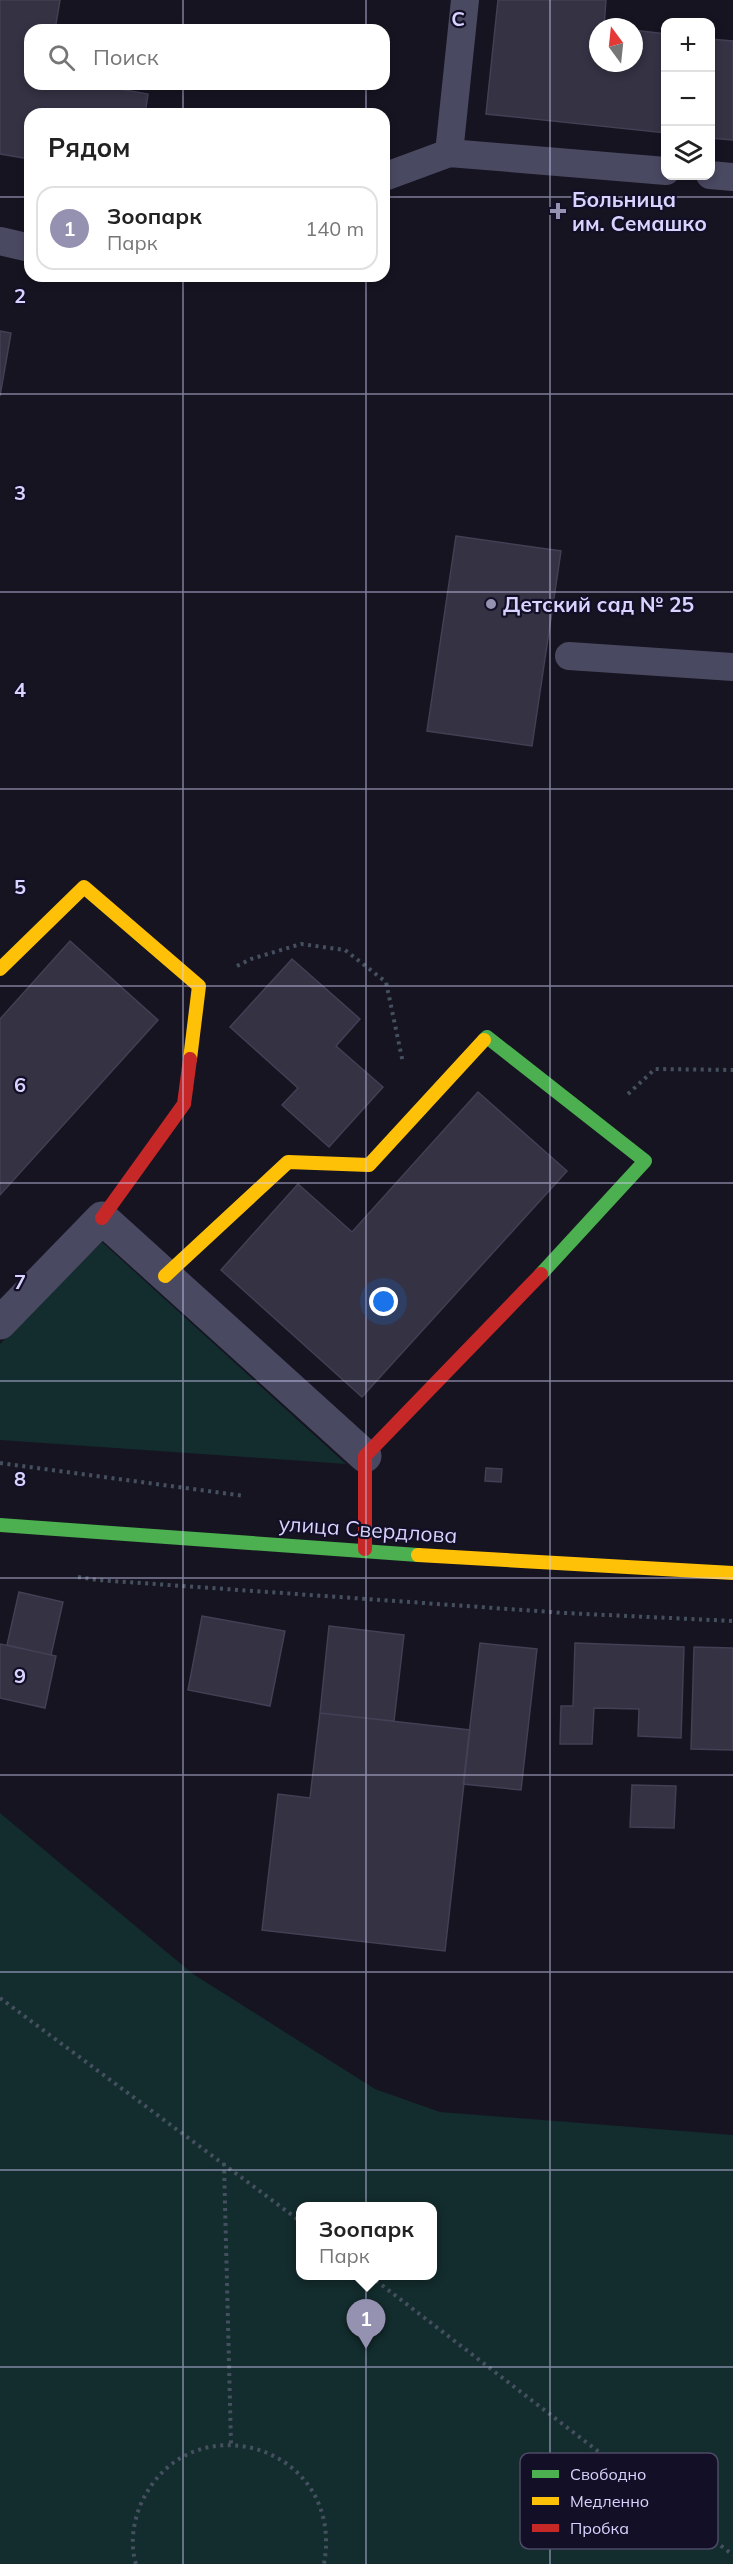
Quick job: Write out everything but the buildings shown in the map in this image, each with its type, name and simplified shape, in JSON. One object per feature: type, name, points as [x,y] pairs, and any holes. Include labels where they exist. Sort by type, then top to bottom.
[{"type":"street","points":[[0,969],[84,887],[199,986],[184,1104],[102,1218],[0,1323]]},
{"type":"street","points":[[165,1276],[288,1162],[369,1166],[487,1037],[645,1161],[534,1281],[365,1456],[365,1549]]},
{"type":"street","points":[[102,1218],[365,1456]]},
{"type":"street","name":"улица Свердлова","points":[[0,1526],[365,1549],[504,1561],[733,1573]]},
{"type":"lane","points":[[448,153],[465,0]]},
{"type":"lane","points":[[390,175],[448,153],[661,171]]},
{"type":"lane","points":[[715,175],[733,177]]},
{"type":"lane","points":[[0,241],[24,247]]},
{"type":"lane","points":[[569,656],[733,667]]},
{"type":"path","points":[[199,986],[251,959],[301,944],[345,950],[386,982],[394,1027],[416,1114]]},
{"type":"path","points":[[597,1123],[655,1069],[733,1070]]},
{"type":"path","points":[[76,1577],[565,1613],[733,1621]]},
{"type":"path","points":[[0,1998],[296,2219]]},
{"type":"path","points":[[224,2163],[231,2444]]},
{"type":"path","points":[[375,2280],[600,2453]]},
{"type":"path","points":[[136,2564],[133,2553],[134,2520],[147,2490],[169,2465],[198,2450],[231,2444],[261,2450],[288,2463],[310,2486],[324,2514],[327,2544],[324,2564]]},
{"type":"path","points":[[718,2543],[733,2555]]},
{"type":"green space","points":[[102,1242],[346,1464],[0,1440],[0,1344]]},
{"type":"green space","points":[[0,1813],[193,1974],[375,2089],[440,2112],[733,2135],[733,2564],[0,2564]]},
{"type":"traffic: fast","points":[[484,1040],[487,1037],[645,1161],[541,1274]]},
{"type":"traffic: fast","points":[[0,1525],[418,1555]]},
{"type":"traffic: slow","points":[[0,969],[84,887],[199,986],[190,1059]]},
{"type":"traffic: slow","points":[[165,1276],[288,1162],[369,1165],[484,1040]]},
{"type":"traffic: slow","points":[[418,1555],[733,1573]]},
{"type":"traffic: jam","points":[[102,1218],[184,1104],[190,1059]]},
{"type":"traffic: jam","points":[[365,1549],[365,1456],[541,1274]]},
{"type":"place","name":"Больница им. Семашко","points":[[558,211]]},
{"type":"place","name":"Детский сад № 25","points":[[491,604]]},
{"type":"place","name":"Зоопарк","points":[[366,2349]]}]
